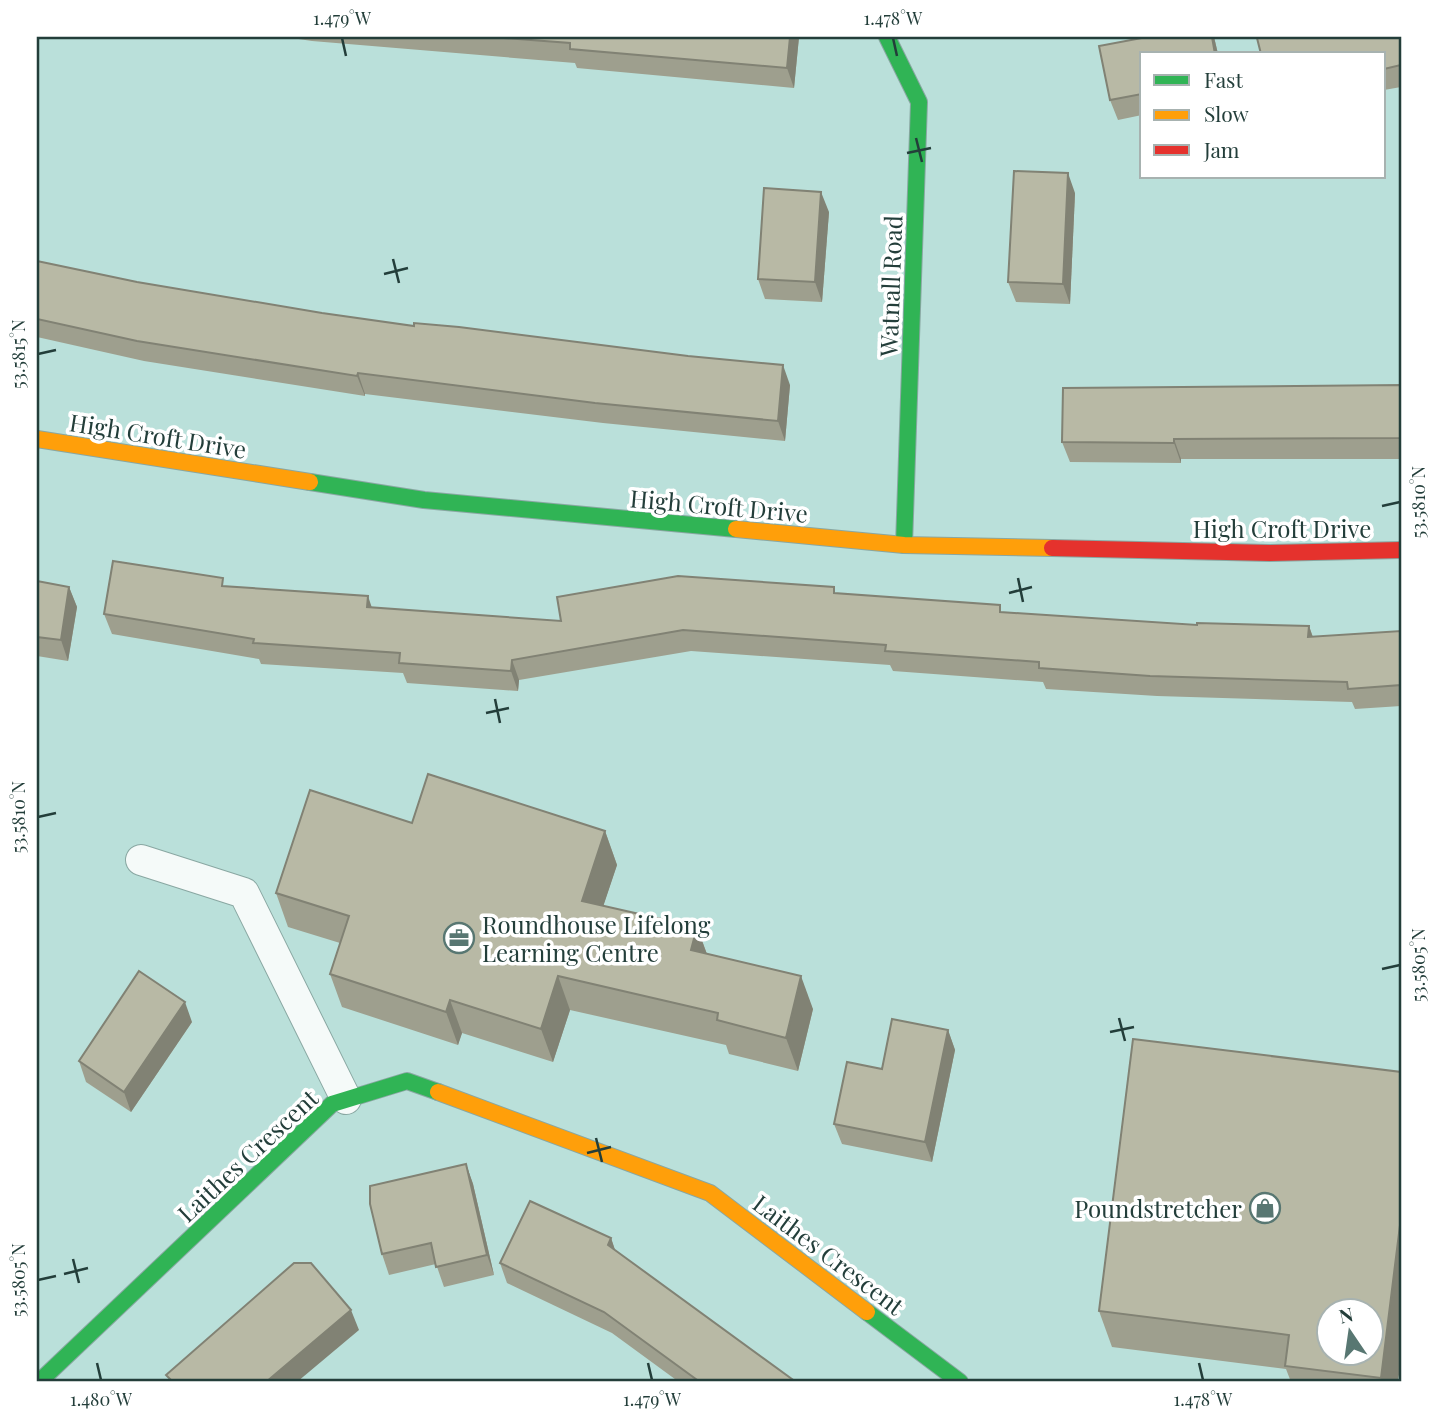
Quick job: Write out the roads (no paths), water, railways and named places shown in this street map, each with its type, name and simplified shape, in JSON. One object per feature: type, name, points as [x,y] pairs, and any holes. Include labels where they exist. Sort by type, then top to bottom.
[{"type":"street","name":"Watnall Road","points":[[887,37],[919,102],[904,545]]},
{"type":"street","name":"High Croft Drive","points":[[37,439],[425,500],[904,545],[1270,553],[1401,550]]},
{"type":"street","name":"Laithes Crescent","points":[[39,1382],[332,1104],[407,1081],[710,1193],[960,1382]]},
{"type":"lane","points":[[141,860],[244,893],[346,1099]]},
{"type":"place","name":"Roundhouse Lifelong Learning Centre","points":[[459,938]]},
{"type":"place","name":"Poundstretcher","points":[[1265,1208]]}]
